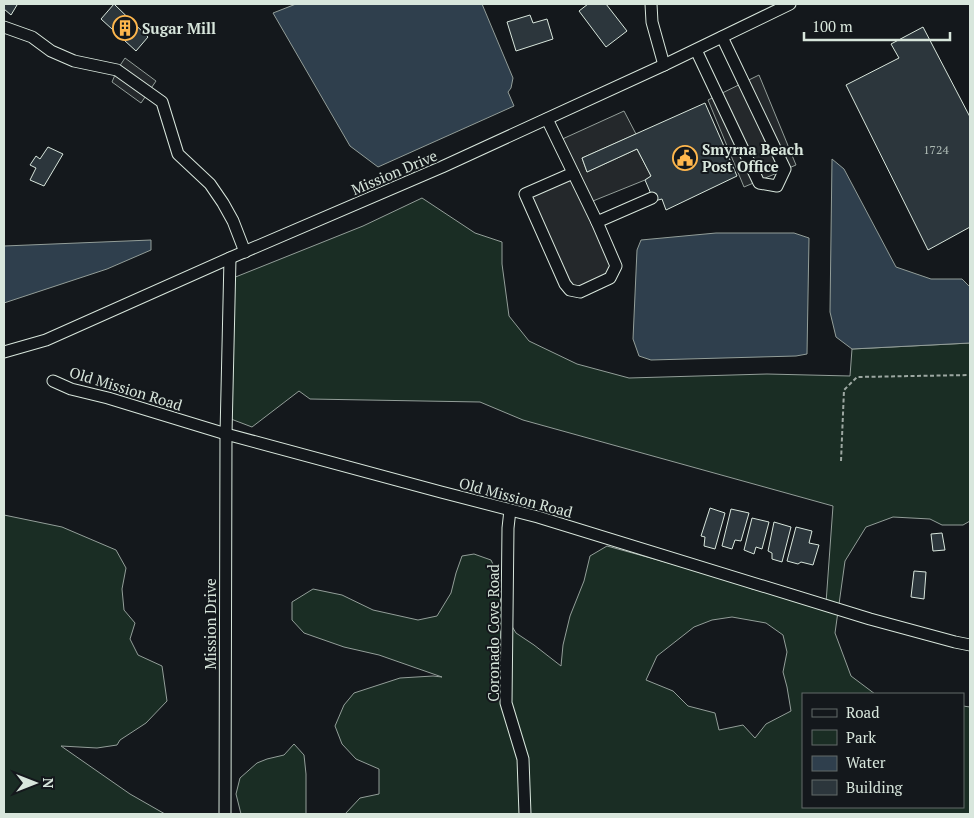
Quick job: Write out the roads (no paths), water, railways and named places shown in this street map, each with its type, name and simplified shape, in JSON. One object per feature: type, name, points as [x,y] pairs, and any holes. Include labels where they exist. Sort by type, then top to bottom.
[{"type":"street","points":[[651,4],[652,22],[664,65]]},
{"type":"street","name":"Mission Drive","points":[[4,352],[46,340],[442,167],[664,65],[790,4]]},
{"type":"street","points":[[4,27],[32,37],[51,51],[74,61],[117,70],[162,102],[178,154],[210,184],[223,203],[233,221],[245,252]]},
{"type":"street","points":[[696,50],[759,183],[777,186],[785,169],[722,37]]},
{"type":"street","points":[[547,119],[597,222],[616,266],[610,278],[580,292],[570,290],[565,284],[525,194],[573,173]]},
{"type":"street","points":[[597,222],[652,198]]},
{"type":"street","name":"Mission Drive","points":[[224,814],[226,434],[230,258]]},
{"type":"street","name":"Old Mission Road","points":[[53,381],[71,389],[108,398],[226,434],[538,517],[870,619],[970,645]]},
{"type":"street","name":"Coronado Cove Road","points":[[510,510],[508,528],[506,703],[523,760],[524,814]]},
{"type":"water","points":[[296,4],[482,4],[513,78],[508,92],[514,106],[378,167],[350,146],[273,13]]},
{"type":"water","points":[[832,159],[844,169],[896,267],[931,279],[962,279],[970,287],[970,343],[852,349],[836,337],[830,312]]},
{"type":"water","points":[[716,233],[794,233],[809,238],[807,354],[796,356],[651,360],[639,356],[633,339],[637,250],[641,240]]},
{"type":"water","points":[[151,240],[151,250],[107,269],[4,303],[4,246]]},
{"type":"place","name":"Sugar Mill","points":[[125,28]]},
{"type":"place","name":"Smyrna Beach Post Office","points":[[685,158]]}]
